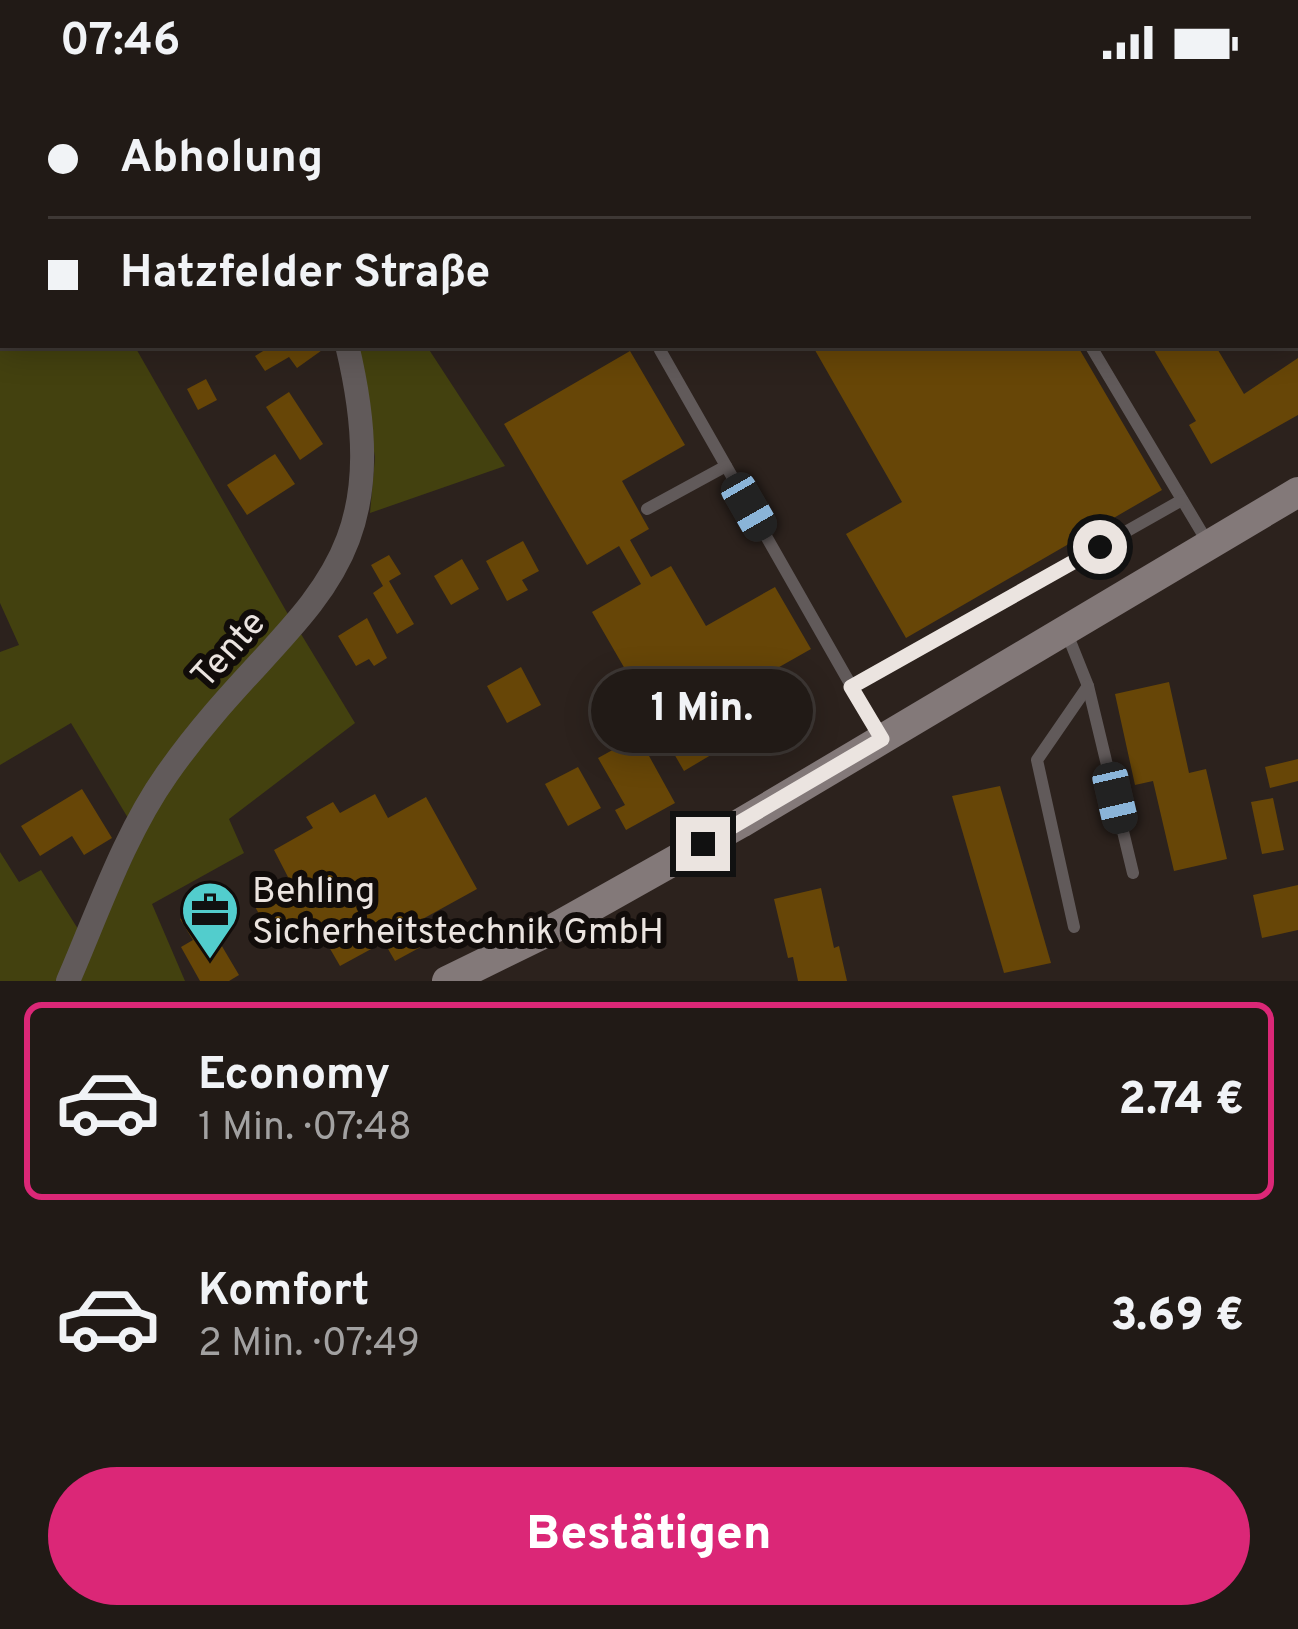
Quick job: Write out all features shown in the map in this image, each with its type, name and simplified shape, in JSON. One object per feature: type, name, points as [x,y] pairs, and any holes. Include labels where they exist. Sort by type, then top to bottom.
[{"type":"main road","points":[[446,981],[568,920],[1298,492]]},
{"type":"street","name":"Tente","points":[[68,981],[166,775],[303,619],[346,544],[365,486],[362,428],[348,348]]},
{"type":"lane","points":[[661,348],[882,739]]},
{"type":"lane","points":[[1092,348],[1208,544]]},
{"type":"lane","points":[[647,509],[726,466]]},
{"type":"lane","points":[[851,687],[1182,500]]},
{"type":"lane","points":[[1065,630],[1088,686],[1132,873]]},
{"type":"lane","points":[[1074,927],[1036,760],[1088,686]]},
{"type":"shaded area","points":[[0,348],[136,348],[289,616],[128,818],[71,723],[0,765],[0,652],[19,645],[0,603]]},
{"type":"shaded area","points":[[356,348],[428,348],[505,466],[370,513],[375,457]]},
{"type":"shaded area","points":[[301,634],[355,723],[229,819],[244,853],[152,904],[185,981],[77,981],[159,801],[210,733]]},
{"type":"shaded area","points":[[0,852],[19,882],[41,870],[78,929],[56,981],[0,981]]},
{"type":"building","points":[[268,348],[325,348],[297,368],[289,357],[265,371],[255,356]]},
{"type":"building","points":[[814,348],[1079,348],[1162,490],[906,638],[846,534],[902,502]]},
{"type":"building","points":[[1153,348],[1217,348],[1244,394],[1298,358],[1298,415],[1211,464],[1189,425],[1196,421]]},
{"type":"building","points":[[630,351],[685,445],[622,481],[649,529],[630,540],[651,577],[671,566],[706,626],[775,587],[811,649],[742,688],[763,724],[684,771],[592,612],[641,584],[619,546],[587,565],[504,424]]},
{"type":"building","points":[[206,379],[217,400],[198,410],[187,389]]},
{"type":"building","points":[[289,392],[323,444],[300,460],[266,407]]},
{"type":"building","points":[[275,454],[295,484],[247,515],[227,485]]},
{"type":"building","points":[[523,541],[539,571],[522,580],[528,590],[507,601],[486,561]]},
{"type":"building","points":[[389,555],[401,574],[389,581],[414,624],[397,634],[373,593],[383,586],[371,565]]},
{"type":"building","points":[[462,559],[479,589],[451,605],[434,576]]},
{"type":"building","points":[[367,618],[387,658],[374,666],[369,659],[356,666],[338,636]]},
{"type":"building","points":[[521,667],[541,705],[507,723],[487,686]]},
{"type":"building","points":[[1169,682],[1189,773],[1206,769],[1227,859],[1174,871],[1153,781],[1135,785],[1115,694]]},
{"type":"building","points":[[638,736],[675,803],[626,830],[615,810],[625,805],[598,758]]},
{"type":"building","points":[[1298,759],[1298,781],[1270,788],[1265,767]]},
{"type":"building","points":[[578,767],[601,808],[568,826],[545,784]]},
{"type":"building","points":[[1000,786],[1051,963],[1004,973],[952,796]]},
{"type":"building","points":[[82,789],[112,838],[84,855],[72,836],[40,856],[21,826]]},
{"type":"building","points":[[375,794],[388,818],[426,797],[477,889],[419,921],[430,942],[395,961],[384,942],[340,966],[318,928],[279,949],[250,898],[288,877],[274,850],[313,828],[306,817],[333,802],[340,813]]},
{"type":"building","points":[[1273,798],[1284,850],[1262,854],[1251,802]]},
{"type":"building","points":[[1298,885],[1298,930],[1262,938],[1253,895]]},
{"type":"building","points":[[821,888],[834,948],[839,946],[847,981],[798,981],[793,957],[788,958],[774,899]]},
{"type":"building","name":"Behling Sicherheitstechnik GmbH","points":[[209,902],[220,921],[210,926],[239,975],[229,981],[200,981],[181,947],[193,940],[180,919]]},
{"type":"place","name":"Behling Sicherheitstechnik GmbH","points":[[210,961]]},
{"type":"route","points":[[703,844],[882,739],[851,687],[1100,547]]}]
